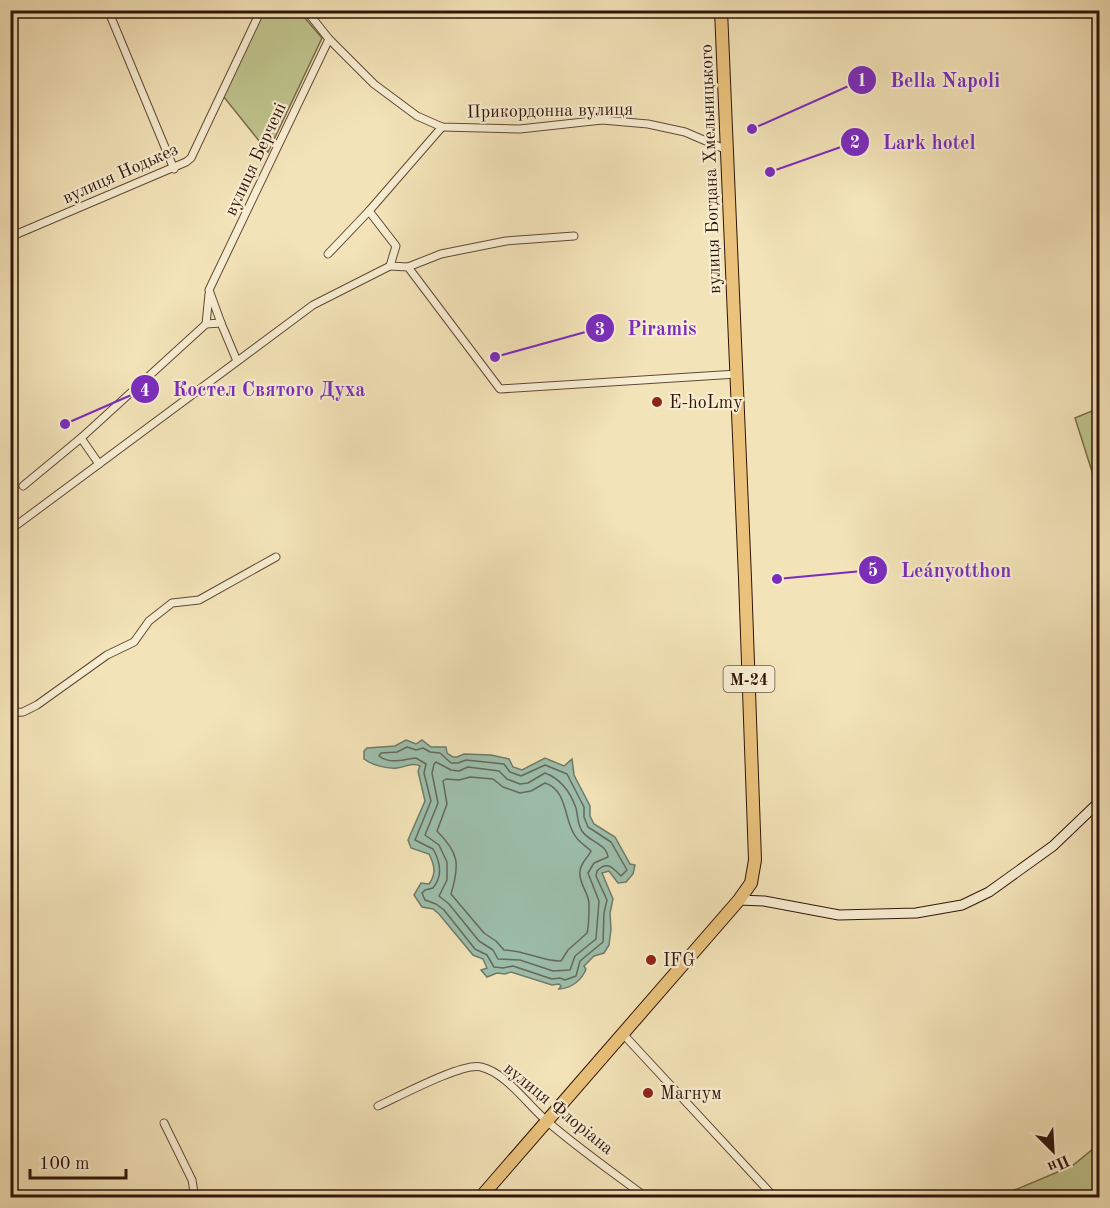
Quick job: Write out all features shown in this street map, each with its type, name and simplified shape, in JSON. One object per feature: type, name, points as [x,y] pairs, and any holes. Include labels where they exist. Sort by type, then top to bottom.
[{"type":"highway","name":"вулиця Богдана Хмельницького","points":[[480,1197],[739,900],[751,883],[755,860],[721,10]]},
{"type":"street","points":[[108,10],[174,169]]},
{"type":"street","name":"вулиця Нодькез","points":[[10,237],[174,169],[191,158],[261,10]]},
{"type":"street","name":"Прикордонна вулиця","points":[[306,10],[328,39],[374,84],[417,116],[442,127],[520,129],[602,120],[648,124],[684,132],[727,150]]},
{"type":"street","name":"вулиця Берчені","points":[[206,324],[209,291],[328,39]]},
{"type":"street","points":[[328,254],[442,127]]},
{"type":"street","points":[[369,211],[396,246],[390,266]]},
{"type":"street","points":[[10,530],[313,305],[390,266],[408,267],[441,254],[506,241],[574,236]]},
{"type":"street","points":[[408,267],[500,389],[737,374]]},
{"type":"street","points":[[209,291],[237,361]]},
{"type":"street","points":[[23,486],[81,438],[206,324],[221,323]]},
{"type":"street","points":[[81,438],[99,464]]},
{"type":"street","points":[[10,713],[23,712],[37,705],[106,655],[134,642],[149,621],[172,603],[199,600],[276,558]]},
{"type":"street","points":[[10,637],[10,678]]},
{"type":"street","points":[[739,900],[764,901],[839,915],[930,911],[962,904],[988,892],[1053,846],[1100,801]]},
{"type":"street","points":[[622,1034],[775,1197]]},
{"type":"street","name":"вулиця Флоріана","points":[[378,1106],[451,1072],[480,1066],[496,1073],[546,1121],[647,1197]]},
{"type":"street","points":[[164,1123],[192,1180],[195,1197]]},
{"type":"green space","points":[[264,11],[299,11],[322,38],[268,152],[223,96]]},
{"type":"green space","points":[[1099,408],[1099,485],[1095,481],[1075,418]]},
{"type":"green space","points":[[1099,1144],[1099,1197],[998,1197],[1072,1166]]},
{"type":"water","points":[[406,740],[416,744],[422,740],[431,747],[446,747],[447,753],[453,757],[464,754],[491,755],[509,759],[513,767],[522,770],[545,758],[564,766],[572,759],[574,775],[590,806],[590,816],[594,824],[615,837],[630,864],[635,865],[633,874],[626,882],[618,883],[609,871],[602,873],[613,899],[609,945],[604,953],[594,956],[584,966],[586,969],[576,983],[559,989],[561,986],[559,984],[552,985],[511,972],[497,973],[487,977],[481,970],[487,968],[483,959],[473,955],[439,914],[433,909],[422,907],[414,895],[421,883],[429,884],[434,872],[433,865],[429,854],[411,848],[408,840],[425,801],[418,771],[420,766],[389,768],[375,765],[364,759],[364,751],[367,748],[395,746]]},
{"type":"place","name":"Bella Napoli","points":[[752,129]]},
{"type":"place","name":"Lark hotel","points":[[770,172]]},
{"type":"place","name":"Piramis","points":[[495,357]]},
{"type":"place","name":"E-hoLmy","points":[[657,402]]},
{"type":"place","name":"Костел Святого Духа","points":[[65,424]]},
{"type":"place","name":"Leányotthon","points":[[777,579]]},
{"type":"place","name":"IFG","points":[[651,960]]},
{"type":"place","name":"Магнум","points":[[648,1093]]}]
